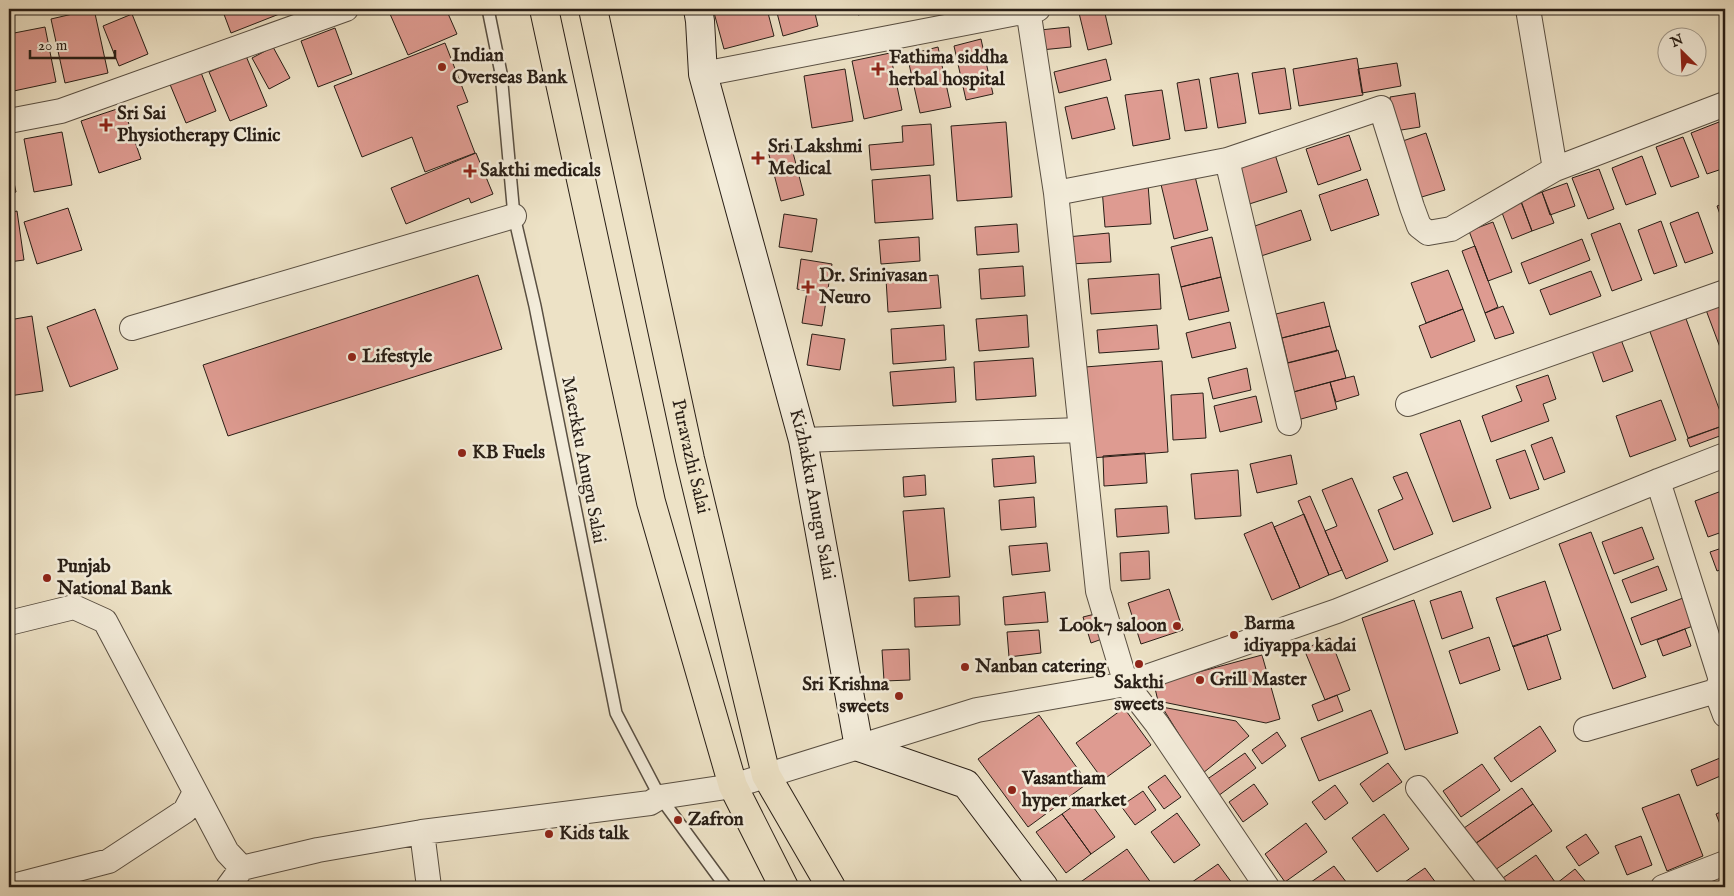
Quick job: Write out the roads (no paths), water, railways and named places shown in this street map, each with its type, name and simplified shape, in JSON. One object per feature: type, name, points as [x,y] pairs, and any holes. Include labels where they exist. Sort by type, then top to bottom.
[{"type":"main road","points":[[544,9],[651,502],[734,786],[784,887]]},
{"type":"main road","name":"Puravazhi Salai","points":[[592,9],[690,459],[766,775],[830,887]]},
{"type":"street","points":[[9,121],[62,111],[319,14],[346,9]]},
{"type":"street","name":"Kizhakku Anugu Salai","points":[[698,9],[703,74],[804,440],[859,747]]},
{"type":"street","points":[[1528,9],[1555,169]]},
{"type":"street","points":[[703,74],[1031,10],[1056,193],[1098,591],[1126,684],[1157,724],[1267,887]]},
{"type":"street","points":[[1056,193],[1227,160],[1381,108],[1419,226],[1428,233],[1451,229],[1555,169],[1725,104]]},
{"type":"street","points":[[1227,160],[1289,423]]},
{"type":"street","points":[[132,328],[514,216]]},
{"type":"street","points":[[1408,404],[1725,292]]},
{"type":"street","points":[[804,440],[1080,430]]},
{"type":"street","points":[[228,887],[240,878],[318,850],[422,832],[650,803],[660,797],[734,786],[977,710],[1126,684],[1337,611],[1658,480],[1725,455]]},
{"type":"street","points":[[1658,480],[1721,680],[1716,691],[1725,715]]},
{"type":"street","points":[[9,623],[74,607],[104,621],[240,878]]},
{"type":"street","points":[[1586,729],[1716,691]]},
{"type":"street","points":[[859,747],[966,784],[1044,887]]},
{"type":"street","points":[[1418,788],[1495,887]]},
{"type":"street","points":[[9,887],[109,861],[185,811],[195,792]]},
{"type":"street","points":[[422,832],[429,887]]},
{"type":"street","points":[[1663,887],[1725,863]]},
{"type":"lane","name":"Maerkku Anugu Salai","points":[[488,9],[501,72],[514,216],[535,306],[616,713],[660,797],[726,887]]},
{"type":"place","name":"Indian Overseas Bank","points":[[442,67]]},
{"type":"place","name":"Fathima siddha herbal hospital","points":[[878,69]]},
{"type":"place","name":"Sri Sai Physiotherapy Clinic","points":[[106,125]]},
{"type":"place","name":"Sri Lakshmi Medical","points":[[758,158]]},
{"type":"place","name":"Sakthi medicals","points":[[470,171]]},
{"type":"place","name":"Dr. Srinivasan Neuro","points":[[808,287]]},
{"type":"place","name":"Lifestyle","points":[[352,357]]},
{"type":"place","name":"KB Fuels","points":[[462,453]]},
{"type":"place","name":"Punjab National Bank","points":[[47,578]]},
{"type":"place","name":"Look7 saloon","points":[[1177,626]]},
{"type":"place","name":"Barma idiyappa kadai","points":[[1234,635]]},
{"type":"place","name":"Sakthi sweets","points":[[1139,664]]},
{"type":"place","name":"Nanban catering","points":[[965,667]]},
{"type":"place","name":"Grill Master","points":[[1200,680]]},
{"type":"place","name":"Sri Krishna sweets","points":[[899,696]]},
{"type":"place","name":"Vasantham hyper market","points":[[1012,790]]},
{"type":"place","name":"Zafron","points":[[678,820]]},
{"type":"place","name":"Kids talk","points":[[549,834]]}]
